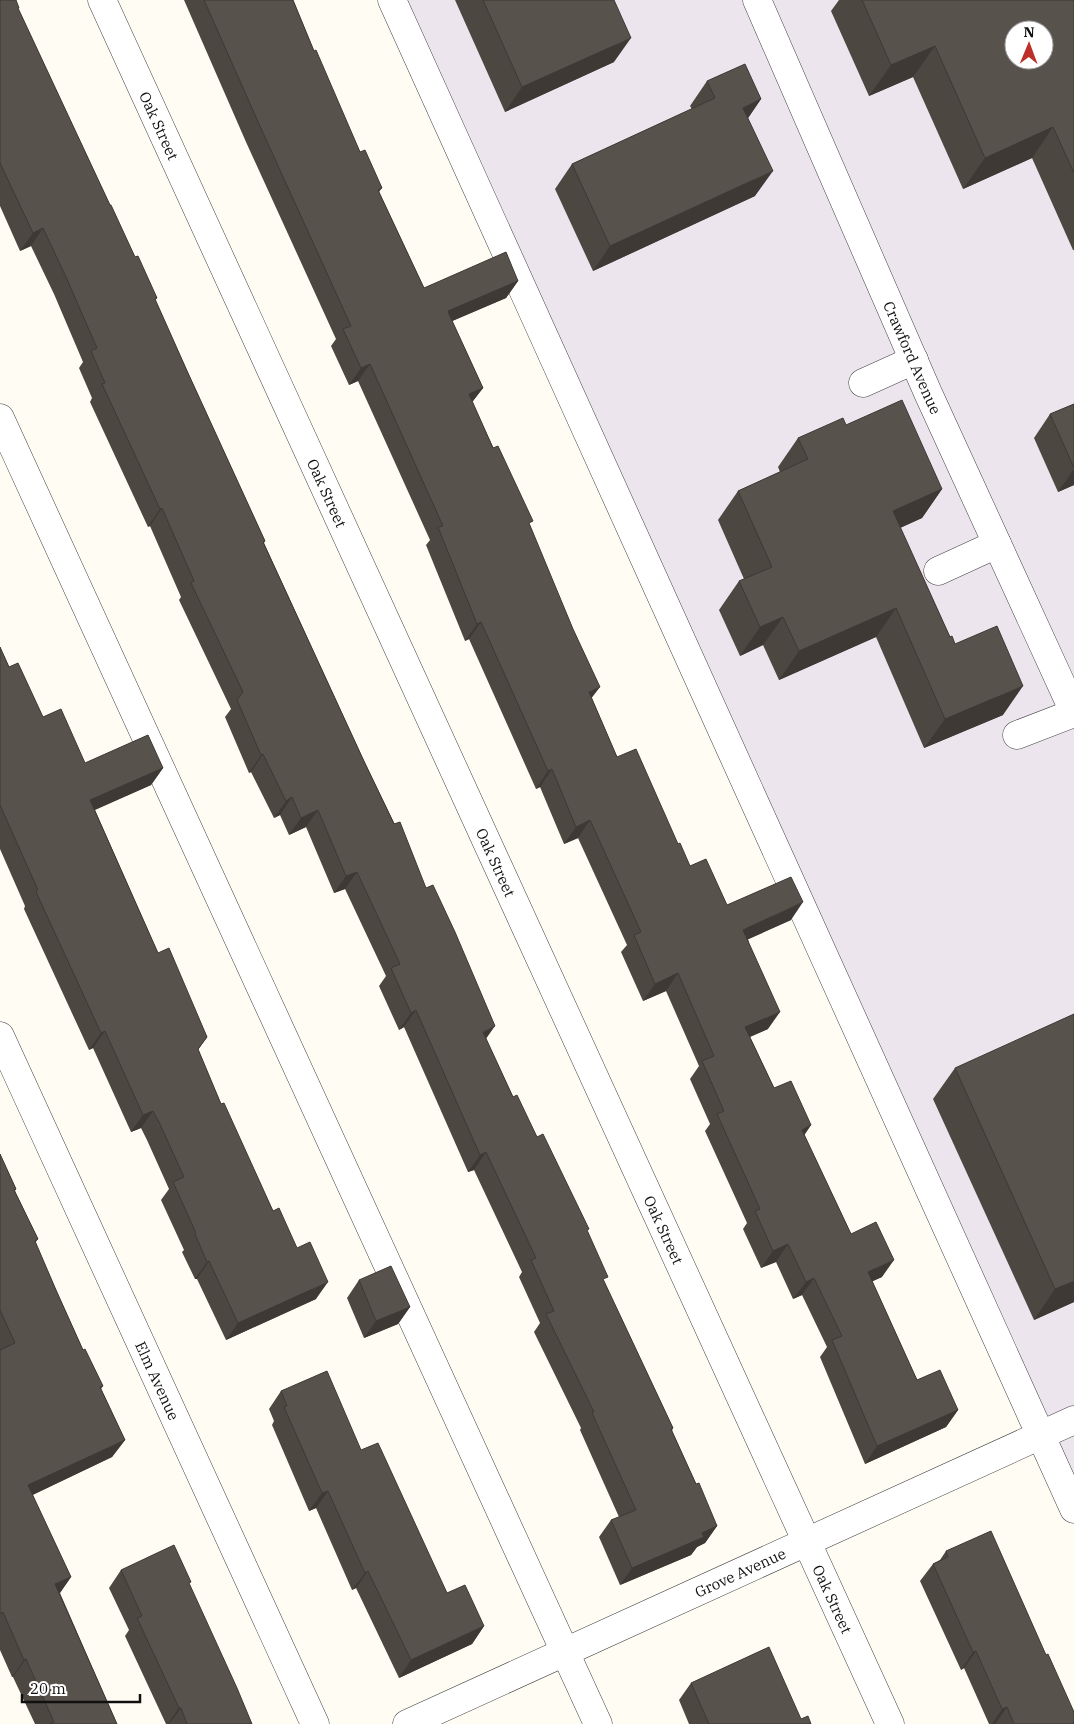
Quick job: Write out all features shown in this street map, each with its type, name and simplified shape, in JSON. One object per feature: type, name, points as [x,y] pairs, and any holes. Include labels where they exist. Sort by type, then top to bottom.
[{"type":"street","name":"Oak Street","points":[[102,0],[890,1724]]},
{"type":"street","points":[[392,0],[1074,1509]]},
{"type":"street","name":"Crawford Avenue","points":[[757,0],[914,360],[1074,713]]},
{"type":"street","points":[[863,383],[914,360]]},
{"type":"street","points":[[0,418],[598,1724]]},
{"type":"street","points":[[938,571],[997,544]]},
{"type":"street","points":[[1017,736],[1074,713]]},
{"type":"street","name":"Elm Avenue","points":[[0,1036],[315,1724]]},
{"type":"street","name":"Grove Avenue","points":[[407,1724],[1074,1420]]},
{"type":"shaded area","points":[[391,0],[1074,0],[1074,1502]]},
{"type":"building","points":[[0,0],[16,0],[18,8],[110,205],[135,257],[138,256],[157,298],[155,299],[265,541],[263,542],[363,759],[394,824],[400,822],[426,888],[433,885],[455,932],[495,1026],[483,1032],[513,1097],[517,1095],[537,1137],[543,1134],[589,1229],[587,1230],[608,1277],[603,1279],[673,1428],[671,1429],[696,1484],[699,1483],[717,1526],[702,1533],[704,1537],[632,1568],[611,1520],[636,1510],[592,1413],[594,1412],[546,1314],[554,1311],[531,1260],[536,1258],[486,1152],[480,1155],[416,1010],[411,1013],[391,968],[400,964],[357,872],[346,876],[318,810],[301,818],[292,797],[286,801],[263,754],[261,755],[237,700],[243,692],[191,583],[194,581],[162,508],[160,509],[102,384],[105,383],[91,351],[97,348],[66,277],[43,228],[33,233],[0,163]]},
{"type":"building","points":[[204,0],[293,0],[360,152],[365,150],[382,188],[378,190],[424,288],[506,252],[518,281],[448,311],[483,388],[469,394],[493,448],[498,446],[533,521],[529,523],[573,629],[600,687],[589,692],[617,757],[636,749],[678,844],[680,843],[690,866],[706,859],[727,905],[791,877],[803,902],[743,930],[780,1012],[745,1027],[774,1088],[791,1081],[811,1125],[802,1130],[851,1234],[876,1222],[894,1260],[868,1272],[917,1380],[940,1370],[958,1410],[877,1446],[832,1340],[842,1336],[814,1278],[806,1282],[788,1244],[773,1251],[755,1211],[760,1209],[717,1114],[724,1111],[702,1061],[714,1056],[678,973],[655,984],[634,935],[641,932],[590,820],[576,827],[552,769],[548,771],[481,622],[477,624],[438,527],[443,526],[370,364],[361,368],[343,329],[351,326]]},
{"type":"building","points":[[483,0],[614,0],[631,38],[522,87]]},
{"type":"building","points":[[862,0],[1074,0],[1074,173],[1053,127],[985,158],[935,46],[891,65]]},
{"type":"building","points":[[745,64],[761,99],[743,108],[773,171],[610,246],[572,164],[715,98],[707,81]]},
{"type":"building","points":[[902,400],[942,489],[893,511],[950,637],[952,636],[955,644],[997,626],[1023,686],[945,719],[896,608],[799,651],[783,617],[760,627],[739,581],[772,567],[738,491],[808,459],[798,438],[843,418],[846,425]]},
{"type":"building","points":[[1074,404],[1074,468],[1050,414]]},
{"type":"building","points":[[0,647],[9,667],[18,663],[43,717],[61,709],[85,763],[148,735],[163,768],[90,800],[158,953],[169,948],[207,1037],[198,1049],[221,1104],[224,1103],[273,1211],[279,1208],[297,1248],[310,1242],[328,1282],[238,1323],[209,1261],[207,1262],[173,1182],[184,1177],[159,1122],[153,1111],[143,1115],[105,1031],[101,1033],[36,892],[38,890],[0,805]]},
{"type":"building","points":[[1074,1014],[1074,1281],[1055,1289],[955,1068]]},
{"type":"building","points":[[0,1154],[16,1189],[14,1190],[38,1239],[35,1241],[56,1290],[83,1350],[85,1349],[103,1386],[100,1387],[125,1440],[28,1485],[71,1577],[55,1584],[117,1724],[49,1724],[54,1722],[26,1659],[24,1660],[3,1612],[0,1614],[0,1350],[15,1343],[0,1310]]},
{"type":"building","points":[[391,1266],[410,1307],[376,1321],[359,1280]]},
{"type":"building","points":[[327,1371],[361,1450],[378,1443],[447,1593],[465,1585],[484,1626],[411,1660],[368,1571],[365,1573],[328,1491],[322,1493],[284,1407],[287,1406],[281,1391]]},
{"type":"building","points":[[991,1531],[1046,1655],[1048,1654],[1074,1712],[1074,1724],[1014,1724],[1007,1707],[1002,1709],[976,1651],[973,1652],[933,1564],[948,1557],[946,1551]]},
{"type":"building","points":[[174,1545],[252,1724],[187,1724],[137,1618],[142,1616],[121,1570]]},
{"type":"building","points":[[769,1647],[801,1719],[808,1716],[811,1724],[709,1724],[691,1683]]}]
